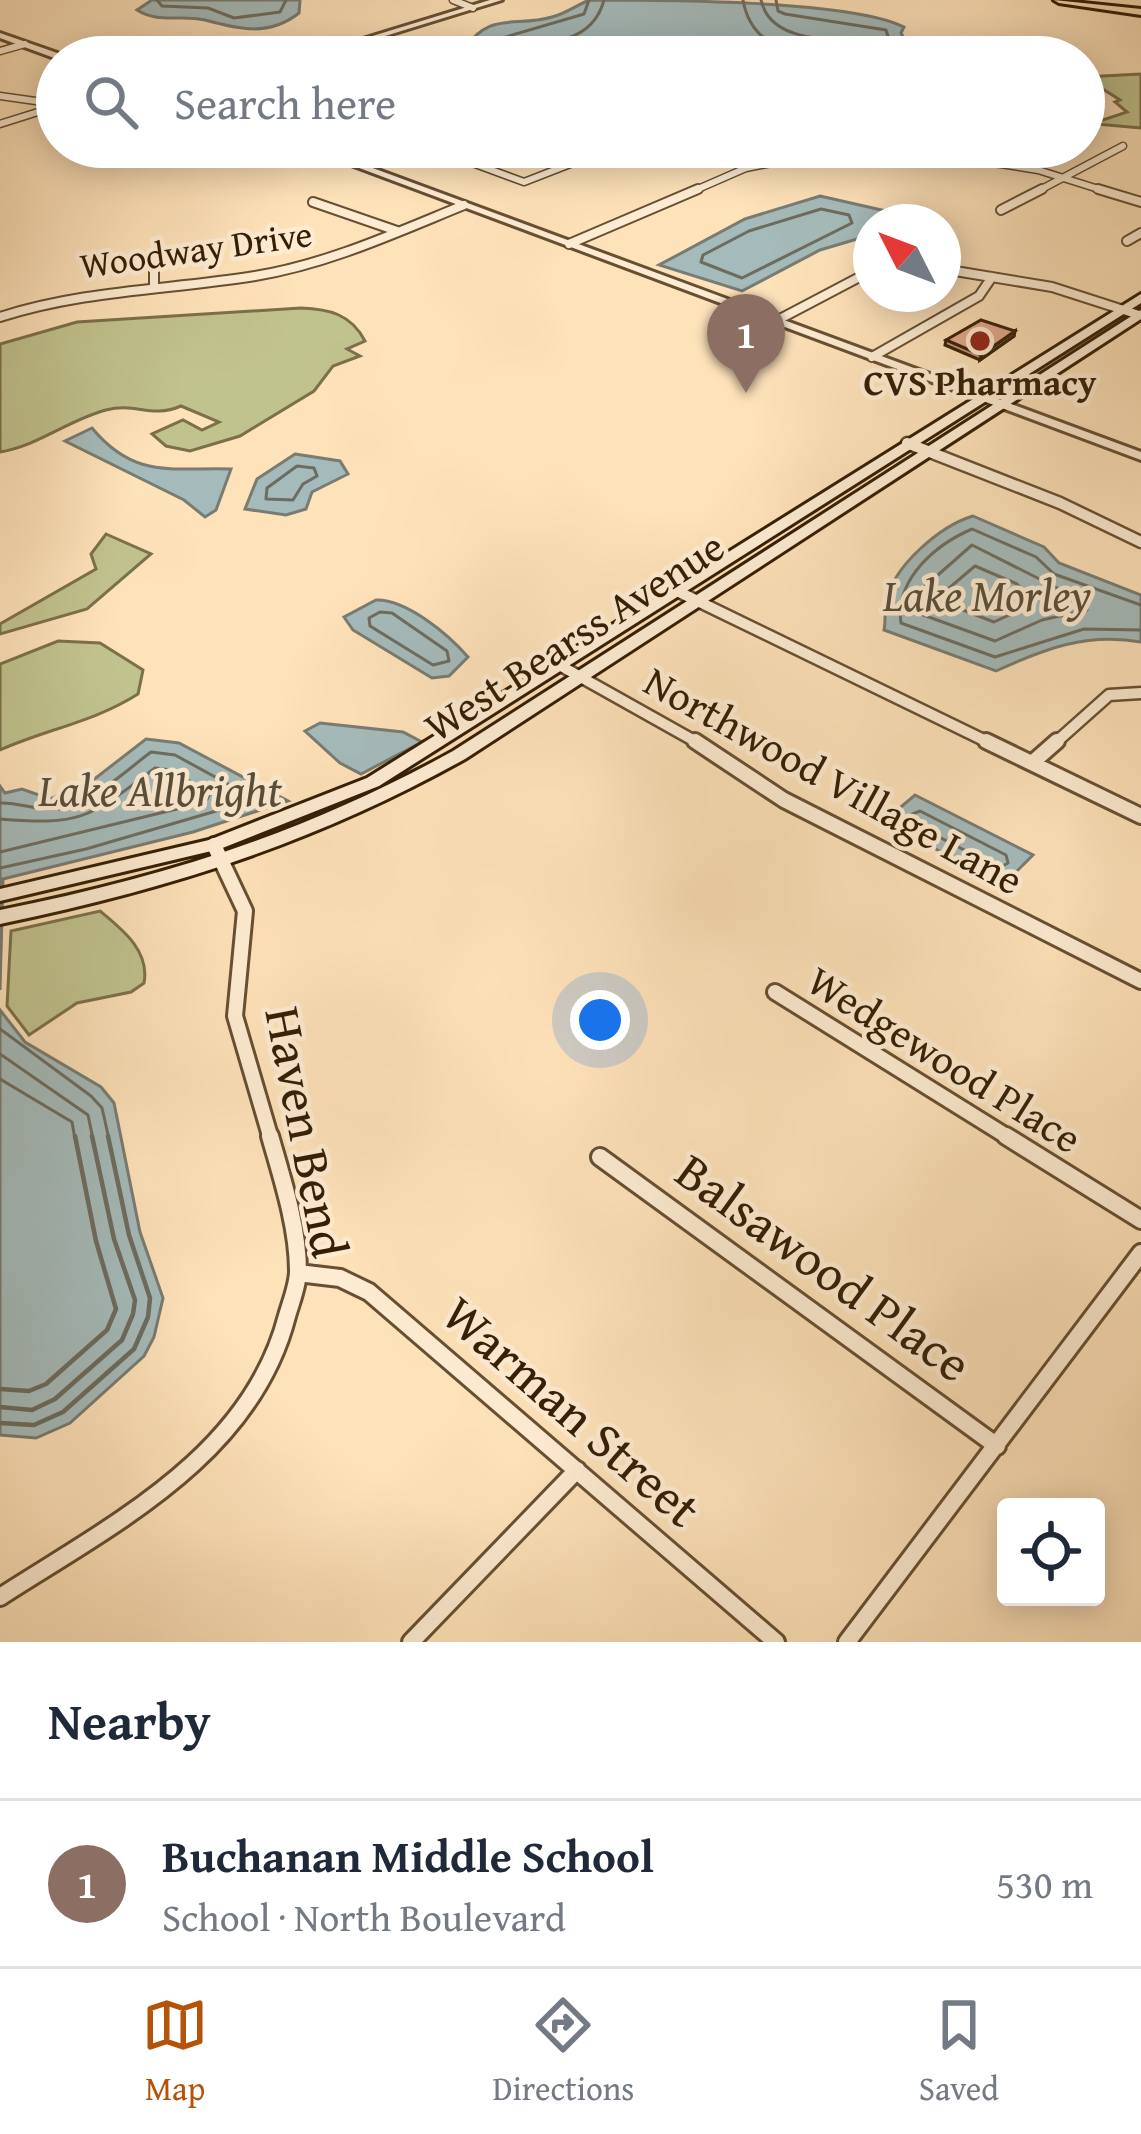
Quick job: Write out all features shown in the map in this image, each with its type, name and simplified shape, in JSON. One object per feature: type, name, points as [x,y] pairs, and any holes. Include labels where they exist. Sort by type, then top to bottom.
[{"type":"main road","points":[[1064,0],[1141,12]]},
{"type":"main road","name":"West Bearss Avenue","points":[[3,894],[218,854],[373,782],[1141,298]]},
{"type":"main road","name":"West Bearss Avenue","points":[[3,917],[218,854],[381,799],[478,742],[1140,315]]},
{"type":"street","points":[[453,0],[472,8]]},
{"type":"street","points":[[377,36],[498,0]]},
{"type":"street","points":[[0,35],[36,48]]},
{"type":"street","points":[[0,51],[25,44]]},
{"type":"street","points":[[0,96],[36,101]]},
{"type":"street","points":[[0,124],[36,111]]},
{"type":"street","points":[[1105,155],[1123,146]]},
{"type":"street","points":[[369,168],[1141,456]]},
{"type":"street","points":[[486,168],[524,182],[560,168]]},
{"type":"street","points":[[569,244],[746,168]]},
{"type":"street","points":[[1026,168],[1141,202]]},
{"type":"street","points":[[1001,210],[1081,168]]},
{"type":"street","points":[[313,202],[399,232]]},
{"type":"street","name":"Woodway Drive","points":[[0,317],[71,293],[290,269],[464,205]]},
{"type":"street","points":[[1127,241],[1141,233]]},
{"type":"street","points":[[154,263],[154,286]]},
{"type":"street","points":[[961,271],[1052,287],[1140,315]]},
{"type":"street","points":[[872,357],[979,296],[992,277]]},
{"type":"street","points":[[776,321],[853,280]]},
{"type":"street","points":[[907,443],[1060,503],[1141,542]]},
{"type":"street","points":[[787,520],[805,529]]},
{"type":"street","points":[[677,591],[1141,816]]},
{"type":"street","name":"Northwood Village Lane","points":[[561,666],[709,749],[784,800],[1141,981]]},
{"type":"street","points":[[1032,763],[1108,695],[1141,693]]},
{"type":"street","points":[[459,731],[478,742]]},
{"type":"street","name":"Haven Bend","points":[[0,1597],[165,1490],[222,1438],[277,1354],[298,1273],[283,1180],[235,1016],[244,911],[218,854]]},
{"type":"street","name":"Wedgewood Place","points":[[775,992],[1141,1220]]},
{"type":"street","name":"Balsawood Place","points":[[600,1157],[997,1446]]},
{"type":"street","points":[[847,1642],[1141,1253]]},
{"type":"street","name":"Warman Street","points":[[298,1273],[340,1278],[369,1292],[776,1642]]},
{"type":"street","points":[[411,1642],[577,1470]]},
{"type":"green space","points":[[1141,74],[1141,128],[1105,125],[1105,119],[1127,112],[1115,102],[1120,100],[1105,90],[1105,76]]},
{"type":"green space","points":[[301,308],[346,319],[365,341],[347,349],[360,356],[333,366],[314,391],[240,436],[190,451],[166,446],[152,434],[183,420],[202,430],[219,422],[181,406],[161,411],[117,408],[0,452],[0,344],[77,322]]},
{"type":"green space","points":[[106,534],[151,554],[87,609],[0,634],[0,624],[96,569],[91,554]]},
{"type":"green space","points":[[58,641],[100,643],[143,670],[138,694],[104,712],[0,750],[0,664]]},
{"type":"green space","points":[[100,911],[139,951],[144,983],[131,992],[77,1003],[29,1035],[7,1006],[11,931]]},
{"type":"water","points":[[152,0],[300,0],[299,13],[288,21],[253,29],[196,18],[154,17],[137,10]]},
{"type":"water","points":[[589,0],[752,3],[842,11],[904,27],[903,36],[476,36],[493,25],[562,14]]},
{"type":"water","points":[[820,196],[855,204],[853,240],[820,250],[742,291],[659,265],[745,219]]},
{"type":"water","points":[[92,428],[108,445],[140,463],[173,469],[231,469],[216,510],[205,517],[184,500],[65,441]]},
{"type":"water","points":[[295,454],[340,461],[348,474],[312,492],[306,509],[286,515],[245,509],[257,479]]},
{"type":"water","name":"Lake Morley","points":[[973,516],[1044,547],[1059,563],[1141,595],[1141,642],[1102,639],[1066,644],[996,671],[884,630],[890,588],[908,562],[933,538]]},
{"type":"water","points":[[376,600],[413,612],[468,657],[449,676],[432,678],[353,630],[344,617]]},
{"type":"water","points":[[320,723],[403,732],[422,742],[361,774],[340,763],[305,731]]},
{"type":"water","name":"Lake Allbright","points":[[146,739],[179,743],[288,801],[193,832],[3,879],[0,990],[0,786],[5,793],[22,789],[50,799],[88,784]]},
{"type":"water","points":[[915,795],[1033,855],[1004,884],[883,822]]},
{"type":"water","points":[[0,1010],[25,1042],[101,1087],[114,1103],[140,1232],[163,1298],[144,1356],[70,1423],[36,1438],[0,1435]]},
{"type":"building","name":"CVS Pharmacy","points":[[981,320],[1015,331],[981,355],[946,340]]},
{"type":"place","name":"CVS Pharmacy","points":[[980,341]]},
{"type":"place","name":"Buchanan Middle School","points":[[746,393]]}]
